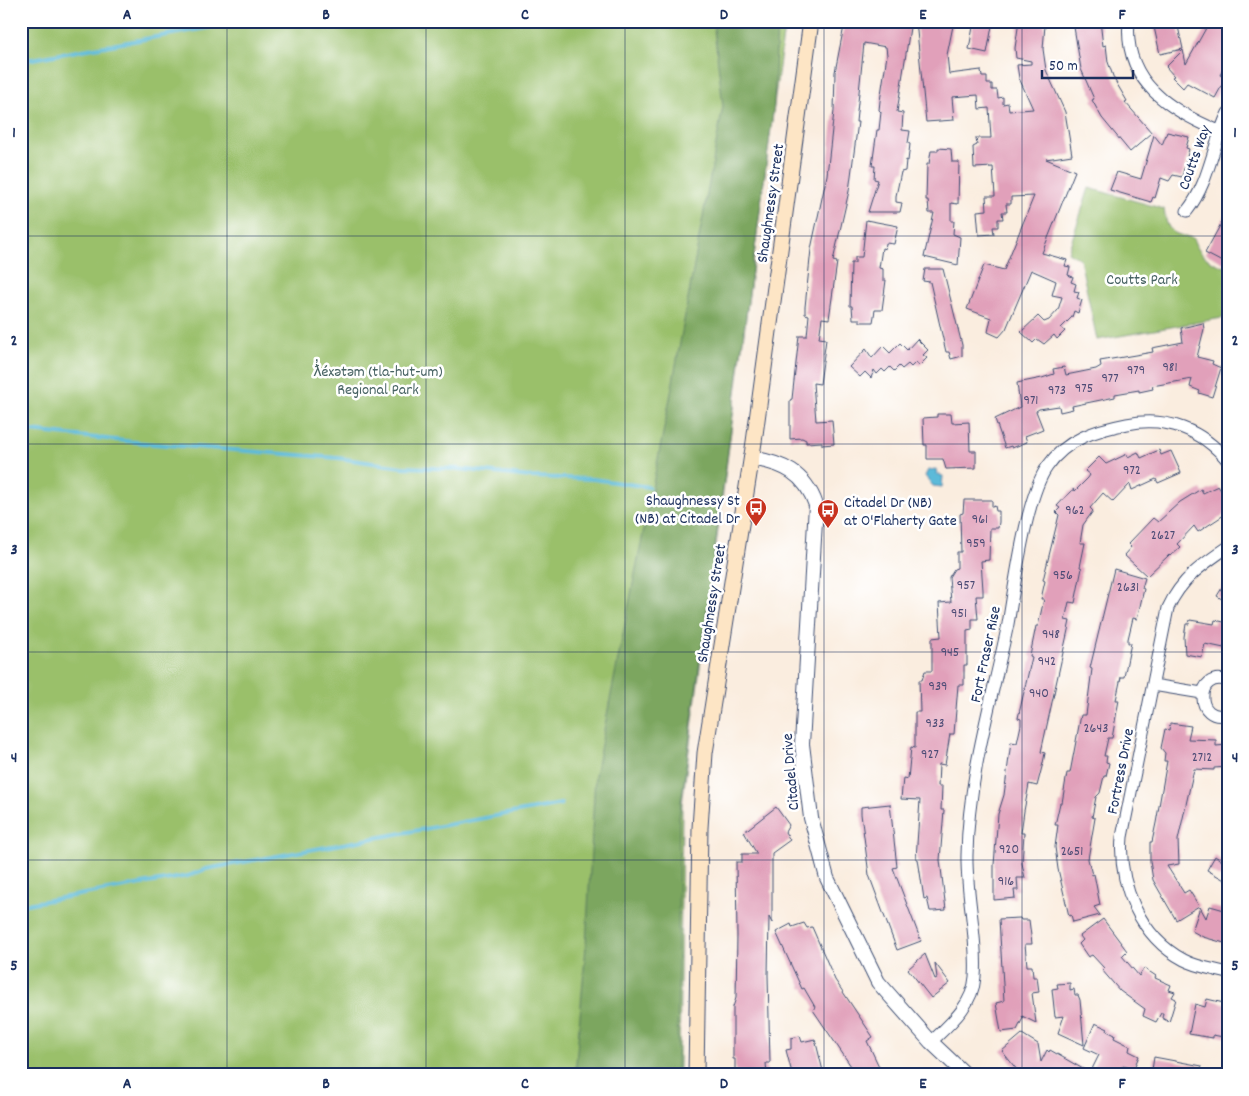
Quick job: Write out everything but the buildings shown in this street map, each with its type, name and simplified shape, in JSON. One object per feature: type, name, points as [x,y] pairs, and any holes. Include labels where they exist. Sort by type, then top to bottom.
[{"type":"main road","name":"Shaughnessy Street","points":[[696,1075],[703,773],[751,458],[811,21]]},
{"type":"street","points":[[1129,21],[1131,49],[1146,84],[1171,108],[1219,131]]},
{"type":"street","name":"Coutts Way","points":[[1188,211],[1204,183],[1219,131],[1228,113]]},
{"type":"street","name":"Fort Fraser Rise","points":[[930,1042],[959,1014],[974,986],[975,966],[966,858],[971,800],[1027,528],[1040,480],[1057,455],[1081,437],[1105,429],[1139,422],[1170,424],[1192,431],[1210,442],[1228,461]]},
{"type":"street","name":"Citadel Drive","points":[[751,458],[789,468],[807,485],[816,505],[802,744],[811,818],[827,878],[878,982],[930,1042],[966,1075]]},
{"type":"street","name":"Fortress Drive","points":[[1228,547],[1187,578],[1173,597],[1164,623],[1122,837],[1121,861],[1124,878],[1139,916],[1162,943],[1182,959],[1193,964],[1228,973]]},
{"type":"street","points":[[1228,681],[1214,680],[1202,693],[1207,710],[1217,715],[1228,714]]},
{"type":"street","points":[[1153,685],[1202,693]]},
{"type":"green space","name":"ƛ̓éxətəm (tla-hut-um) Regional Park","points":[[21,21],[785,21],[682,804],[679,1075],[21,1075]]},
{"type":"green space","points":[[713,21],[777,21],[774,106],[679,818],[677,1075],[575,1075],[586,946],[595,775],[670,398],[723,106]]},
{"type":"green space","name":"Coutts Park","points":[[1089,188],[1164,209],[1167,223],[1172,231],[1193,238],[1198,249],[1206,258],[1228,268],[1228,317],[1097,340],[1080,259],[1068,252]]},
{"type":"water","points":[[936,469],[937,474],[943,476],[942,487],[933,486],[925,476],[928,470]]},
{"type":"waterway","points":[[21,61],[246,21]]},
{"type":"waterway","points":[[21,430],[154,444],[338,458],[402,467],[459,469],[531,477],[593,479],[649,487]]},
{"type":"waterway","points":[[21,905],[188,876],[206,869],[561,804]]},
{"type":"place","name":"Shaughnessy St (NB) at Citadel Dr","points":[[756,527]]},
{"type":"place","name":"Citadel Dr (NB) at O'Flaherty Gate","points":[[828,529]]}]
